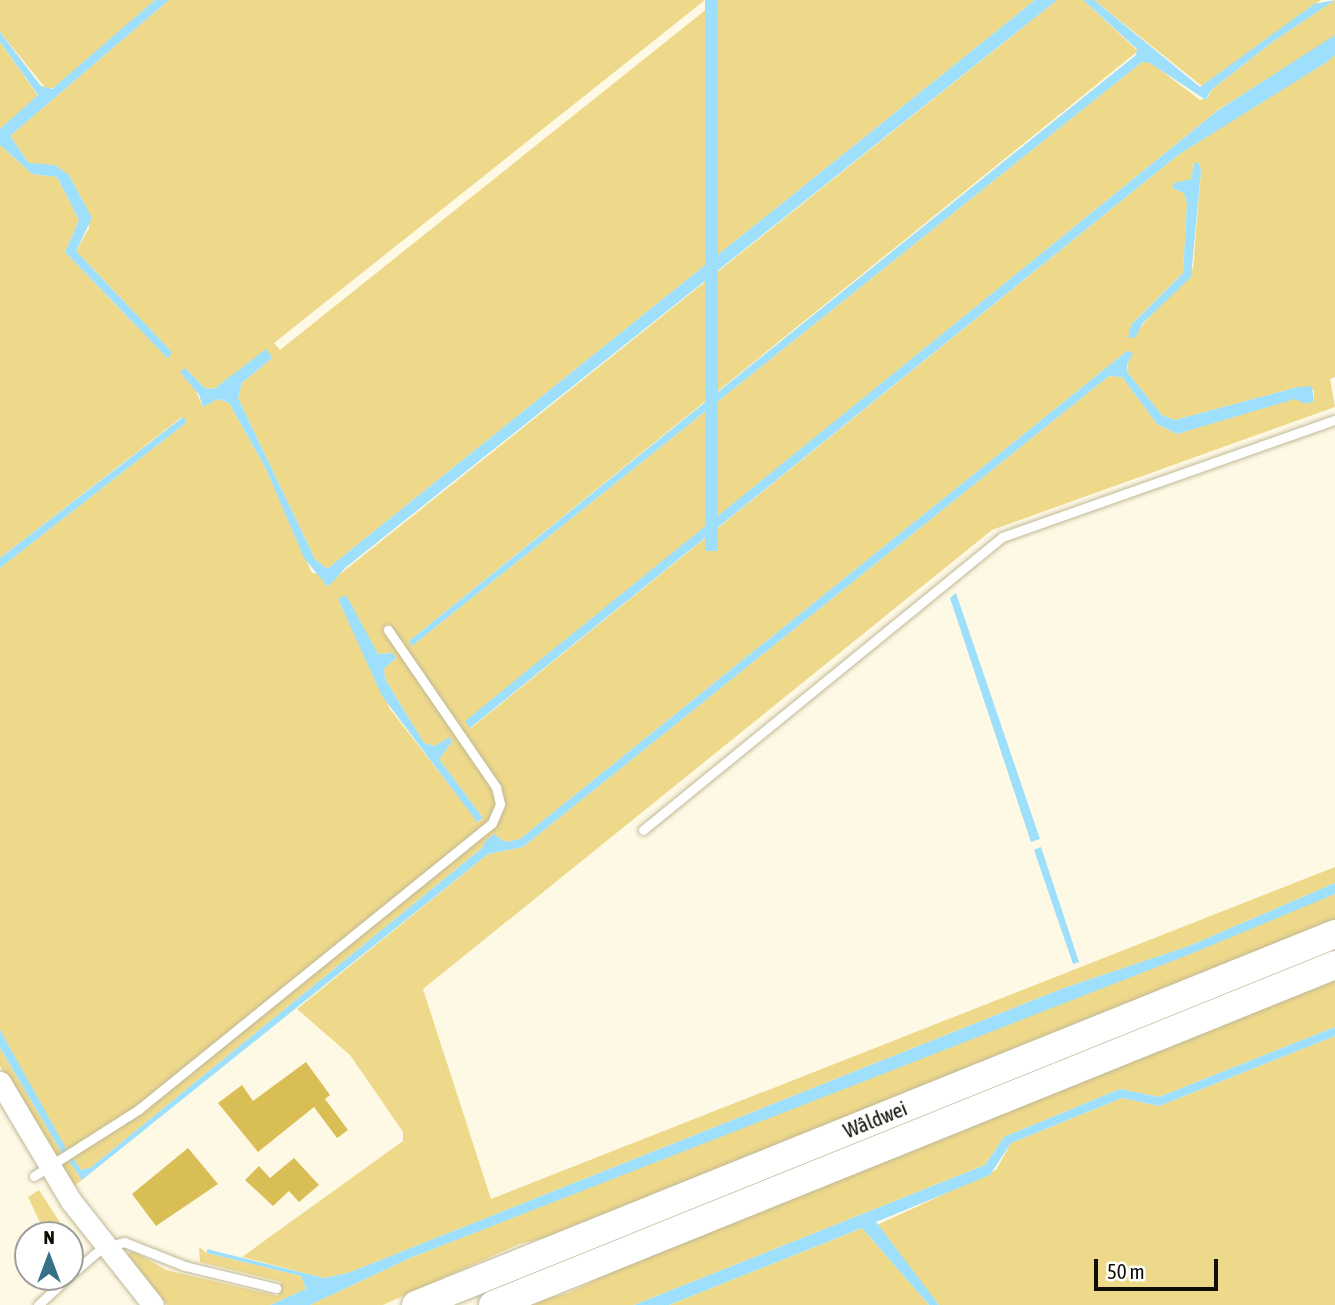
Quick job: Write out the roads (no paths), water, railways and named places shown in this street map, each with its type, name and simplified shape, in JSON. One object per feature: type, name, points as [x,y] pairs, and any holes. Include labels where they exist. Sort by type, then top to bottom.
[{"type":"highway","name":"Wâldwei","points":[[416,1305],[1335,934]]},
{"type":"highway","name":"Wâldwei","points":[[493,1305],[1335,965]]},
{"type":"street","points":[[0,1082],[42,1172],[153,1305]]},
{"type":"lane","points":[[643,830],[1002,537],[1335,420]]},
{"type":"lane","points":[[42,1172],[139,1109],[492,823],[500,804],[496,787],[388,630]]},
{"type":"lane","points":[[84,1263],[103,1247],[124,1242],[185,1266],[276,1288]]},
{"type":"lane","points":[[38,1305],[53,1291]]},
{"type":"water","points":[[155,0],[169,0],[10,136],[29,163],[55,165],[69,175],[92,218],[76,251],[172,352],[168,359],[65,252],[79,220],[57,177],[32,174],[0,145],[0,129],[38,95],[0,42],[0,32],[41,86],[52,89]]},
{"type":"water","points":[[705,0],[718,0],[718,551],[705,551]]},
{"type":"water","points":[[1035,0],[1057,0],[345,568],[328,587],[304,558],[266,469],[229,403],[218,399],[203,407],[199,395],[180,372],[185,368],[205,388],[214,389],[266,349],[269,353],[272,358],[242,383],[238,398],[315,559],[327,569]]},
{"type":"water","points":[[1083,0],[1094,0],[1200,87],[1314,4],[1335,0],[1274,41],[1211,90],[1206,100],[1150,63],[1142,62],[412,646],[409,641],[1136,55],[1137,49]]},
{"type":"water","points":[[1335,35],[1335,55],[1327,62],[1178,155],[470,728],[465,721],[1217,111]]},
{"type":"water","points":[[1194,163],[1199,163],[1201,171],[1191,277],[1142,324],[1136,337],[1128,338],[1131,325],[1183,273],[1187,204],[1184,193],[1172,188],[1174,183],[1191,179]]},
{"type":"water","points":[[1127,351],[1133,353],[1127,365],[1128,373],[1162,415],[1175,420],[1298,387],[1312,386],[1314,401],[1306,404],[1295,399],[1177,434],[1157,424],[1122,377],[1109,376],[523,847],[488,854],[82,1180],[69,1161],[73,1158],[81,1170],[90,1168],[482,848],[486,840],[494,834],[505,842],[520,839]]},
{"type":"water","points":[[183,417],[187,422],[0,568],[0,558]]},
{"type":"water","points":[[956,593],[1040,839],[1031,842],[950,598]]},
{"type":"water","points":[[346,595],[378,654],[393,653],[396,658],[384,669],[385,679],[424,743],[435,746],[449,737],[452,742],[439,759],[483,818],[477,822],[382,696],[338,599]]},
{"type":"water","points":[[1041,847],[1079,962],[1073,964],[1034,850]]},
{"type":"water","points":[[1335,883],[1335,894],[1193,953],[410,1258],[310,1305],[270,1305],[306,1289],[301,1276],[207,1253],[207,1249],[324,1278],[348,1273],[1064,988],[1189,946]]},
{"type":"water","points":[[1335,1027],[1335,1036],[1159,1106],[1122,1098],[1011,1143],[990,1175],[876,1222],[939,1305],[929,1305],[862,1228],[669,1305],[634,1305],[985,1165],[1004,1137],[1120,1089],[1159,1097]]},
{"type":"water","points":[[0,1030],[67,1150],[62,1153],[0,1048]]}]
